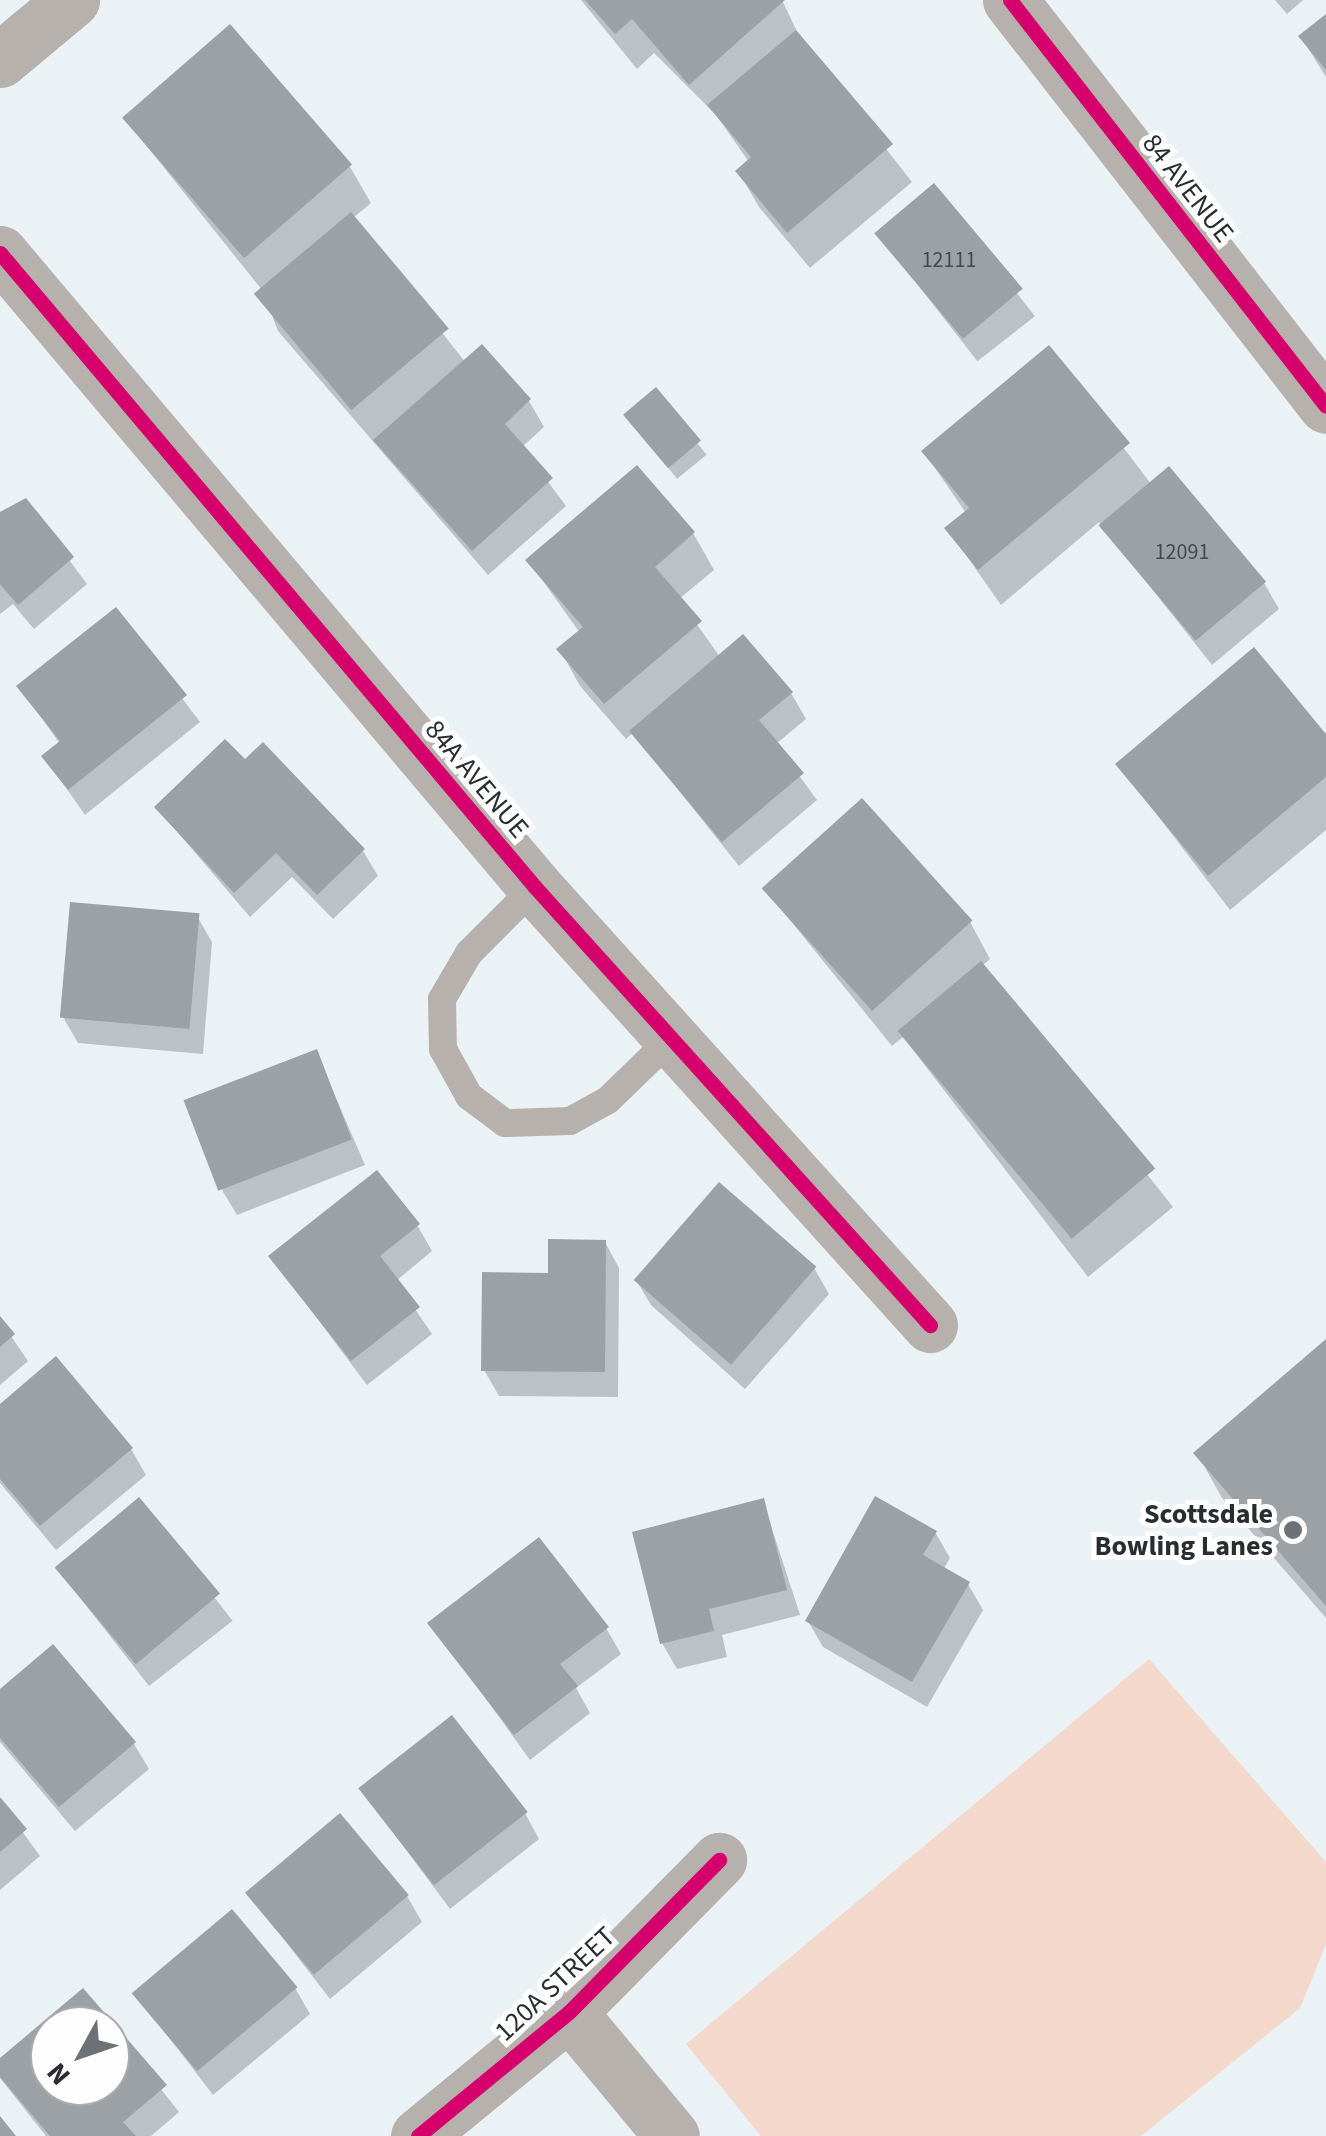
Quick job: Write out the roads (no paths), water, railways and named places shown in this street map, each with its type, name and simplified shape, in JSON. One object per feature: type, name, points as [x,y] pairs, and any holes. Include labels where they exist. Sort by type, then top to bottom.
[{"type":"street","points":[[0,60],[72,0]]},
{"type":"street","name":"84 AVENUE","points":[[1010,0],[1326,406]]},
{"type":"street","name":"84A AVENUE","points":[[0,253],[535,887],[930,1325]]},
{"type":"street","name":"120A STREET","points":[[418,2136],[568,2012],[719,1860]]},
{"type":"street","points":[[568,2012],[672,2136]]},
{"type":"lane","points":[[535,887],[469,953],[442,998],[444,1050],[468,1096],[505,1123],[570,1121],[608,1100],[673,1037]]},
{"type":"place","name":"Scottsdale Bowling Lanes","points":[[1293,1530]]}]
